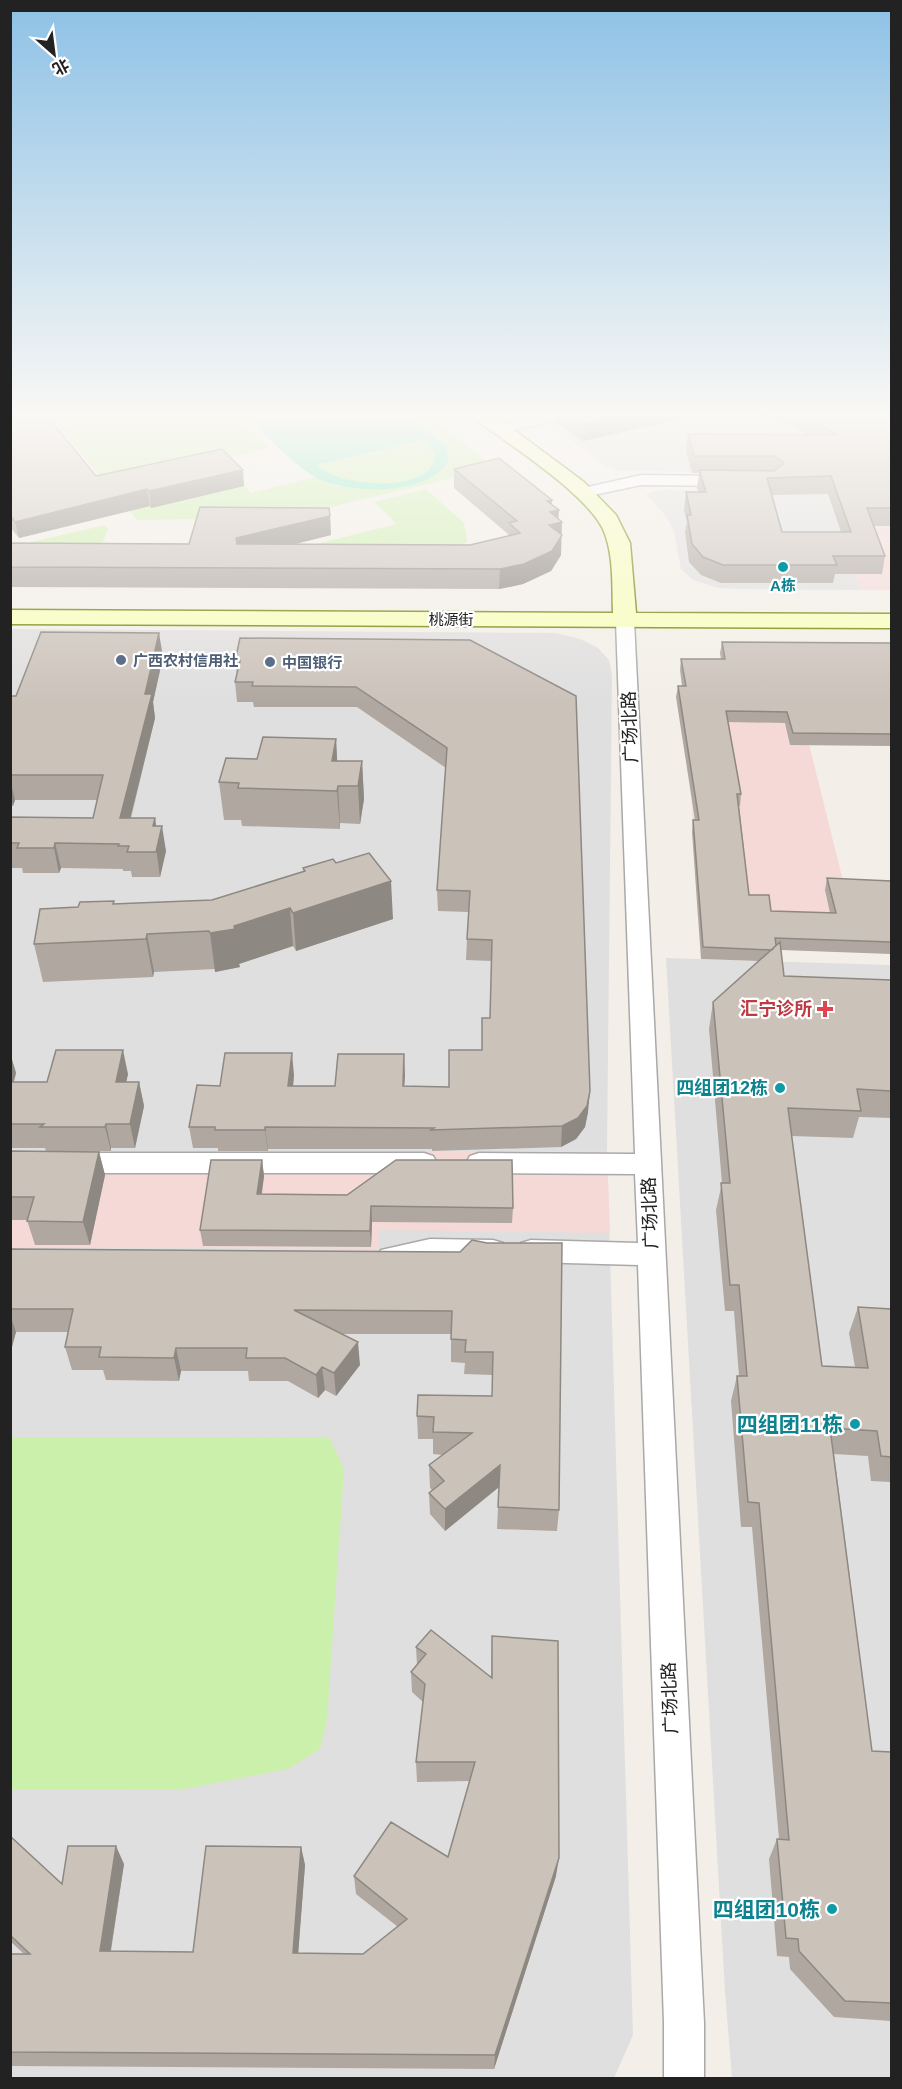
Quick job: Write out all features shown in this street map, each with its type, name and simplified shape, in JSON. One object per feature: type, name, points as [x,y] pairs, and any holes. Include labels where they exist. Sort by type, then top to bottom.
[{"type":"main road","name":"广场北路","points":[[601,509],[616,531],[625,621]]},
{"type":"main road","name":"桃源街","points":[[10,617],[891,621]]},
{"type":"street","name":"广场北路","points":[[625,621],[683,2000],[684,2079]]},
{"type":"street","points":[[10,1163],[648,1164]]},
{"type":"street","points":[[365,1260],[377,1260],[430,1250],[652,1254]]},
{"type":"shaded area","points":[[660,509],[833,509],[861,590],[718,588],[693,580],[681,569],[674,531]]},
{"type":"shaded area","points":[[833,509],[891,509],[891,590],[861,590]]},
{"type":"shaded area","points":[[11,629],[556,633],[580,639],[598,648],[609,660],[612,675],[607,1151],[633,2035],[614,2078],[11,2078]]},
{"type":"shaded area","points":[[677,697],[804,724],[846,893],[860,926],[698,919],[691,790]]},
{"type":"shaded area","points":[[666,958],[891,965],[891,2078],[732,2078],[725,1992]]},
{"type":"shaded area","points":[[11,1151],[607,1151],[610,1233],[379,1230],[378,1249],[11,1247]]},
{"type":"green space","points":[[128,509],[320,509],[284,518],[137,520]]},
{"type":"green space","points":[[382,509],[449,509],[464,523],[467,541],[460,547],[312,545],[397,524]]},
{"type":"green space","points":[[105,525],[108,529],[101,547],[22,544]]},
{"type":"green space","points":[[329,1437],[344,1469],[327,1720],[320,1749],[288,1769],[184,1789],[11,1790],[11,1438]]},
{"type":"building","points":[[10,509],[65,509],[15,522],[10,515]]},
{"type":"building","points":[[199,509],[329,509],[330,516],[236,538],[237,544],[470,545],[520,533],[509,523],[517,521],[503,509],[558,509],[550,512],[562,522],[549,525],[562,535],[552,551],[524,564],[500,569],[10,567],[10,543],[189,544]]},
{"type":"building","points":[[690,509],[776,509],[782,532],[851,532],[843,509],[868,509],[885,556],[833,556],[837,565],[723,565],[703,557],[692,544],[687,515],[691,515]]},
{"type":"building","points":[[41,632],[159,633],[145,694],[152,694],[120,818],[155,818],[153,826],[162,826],[156,852],[127,852],[129,846],[118,846],[119,844],[55,843],[54,848],[17,848],[19,843],[10,843],[10,817],[93,818],[103,775],[10,775],[10,696],[16,696]]},
{"type":"building","points":[[240,638],[470,640],[576,696],[590,1091],[587,1106],[578,1118],[562,1126],[431,1130],[434,1128],[265,1127],[265,1130],[215,1130],[215,1127],[189,1127],[197,1085],[220,1086],[225,1053],[292,1053],[288,1086],[335,1086],[338,1054],[404,1054],[403,1086],[449,1087],[449,1050],[482,1050],[482,1018],[490,1018],[492,940],[467,939],[470,891],[437,890],[447,748],[356,687],[252,686],[253,682],[235,682],[240,661],[235,661]]},
{"type":"building","points":[[722,642],[891,643],[891,734],[793,733],[787,712],[726,711],[741,794],[737,794],[749,895],[769,895],[771,911],[836,913],[827,878],[891,881],[891,942],[775,938],[776,945],[772,950],[703,947],[693,820],[699,820],[678,686],[686,686],[681,659],[725,659]]},
{"type":"building","points":[[263,737],[336,739],[332,761],[362,761],[358,786],[338,786],[337,791],[238,788],[239,783],[219,782],[226,758],[257,759]]},
{"type":"building","points":[[369,853],[391,881],[293,913],[290,908],[234,926],[235,929],[210,933],[209,931],[147,934],[146,939],[34,944],[40,909],[78,907],[80,902],[114,901],[113,904],[212,900],[305,871],[303,868],[333,859],[336,863]]},
{"type":"building","points":[[780,942],[784,976],[891,980],[891,1091],[857,1089],[861,1111],[788,1108],[822,1366],[868,1368],[858,1307],[891,1309],[891,1457],[881,1456],[877,1431],[830,1428],[872,1751],[891,1752],[891,2003],[845,2001],[799,1951],[798,1939],[786,1938],[777,1839],[789,1840],[759,1503],[748,1502],[737,1376],[747,1376],[739,1285],[730,1285],[721,1183],[730,1183],[713,1002]]},
{"type":"building","points":[[56,1050],[123,1050],[116,1082],[139,1082],[130,1124],[106,1124],[105,1127],[40,1127],[44,1124],[10,1124],[10,1082],[47,1082]]},
{"type":"building","points":[[10,1151],[99,1152],[83,1222],[27,1221],[34,1197],[10,1197]]},
{"type":"building","points":[[211,1160],[262,1160],[257,1194],[347,1195],[396,1160],[512,1160],[513,1208],[371,1206],[370,1231],[200,1230]]},
{"type":"building","points":[[472,1240],[487,1243],[562,1243],[559,1510],[498,1507],[500,1465],[445,1509],[429,1493],[444,1481],[429,1465],[472,1433],[433,1432],[434,1417],[417,1416],[418,1395],[492,1396],[493,1352],[465,1352],[466,1340],[451,1339],[452,1311],[294,1310],[358,1342],[334,1373],[322,1367],[316,1375],[285,1358],[246,1358],[247,1348],[176,1348],[174,1358],[99,1357],[101,1347],[65,1347],[73,1309],[10,1309],[10,1249],[460,1252]]},
{"type":"building","points":[[431,1630],[492,1678],[492,1636],[558,1641],[559,1858],[495,2055],[10,2052],[10,1954],[30,1954],[10,1935],[10,1836],[62,1884],[68,1846],[116,1846],[100,1951],[193,1952],[206,1846],[301,1847],[293,1953],[363,1954],[407,1919],[354,1876],[391,1822],[448,1857],[475,1762],[416,1762],[425,1684],[411,1672],[426,1654],[416,1647]]},
{"type":"place","name":"A栋","points":[[783,567]]},
{"type":"place","name":"广西农村信用社","points":[[121,660]]},
{"type":"place","name":"中国银行","points":[[270,662]]},
{"type":"place","name":"汇宁诊所","points":[[825,1009]]},
{"type":"place","name":"四组团12栋","points":[[780,1088]]},
{"type":"place","name":"四组团11栋","points":[[855,1424]]},
{"type":"place","name":"四组团10栋","points":[[832,1909]]}]
